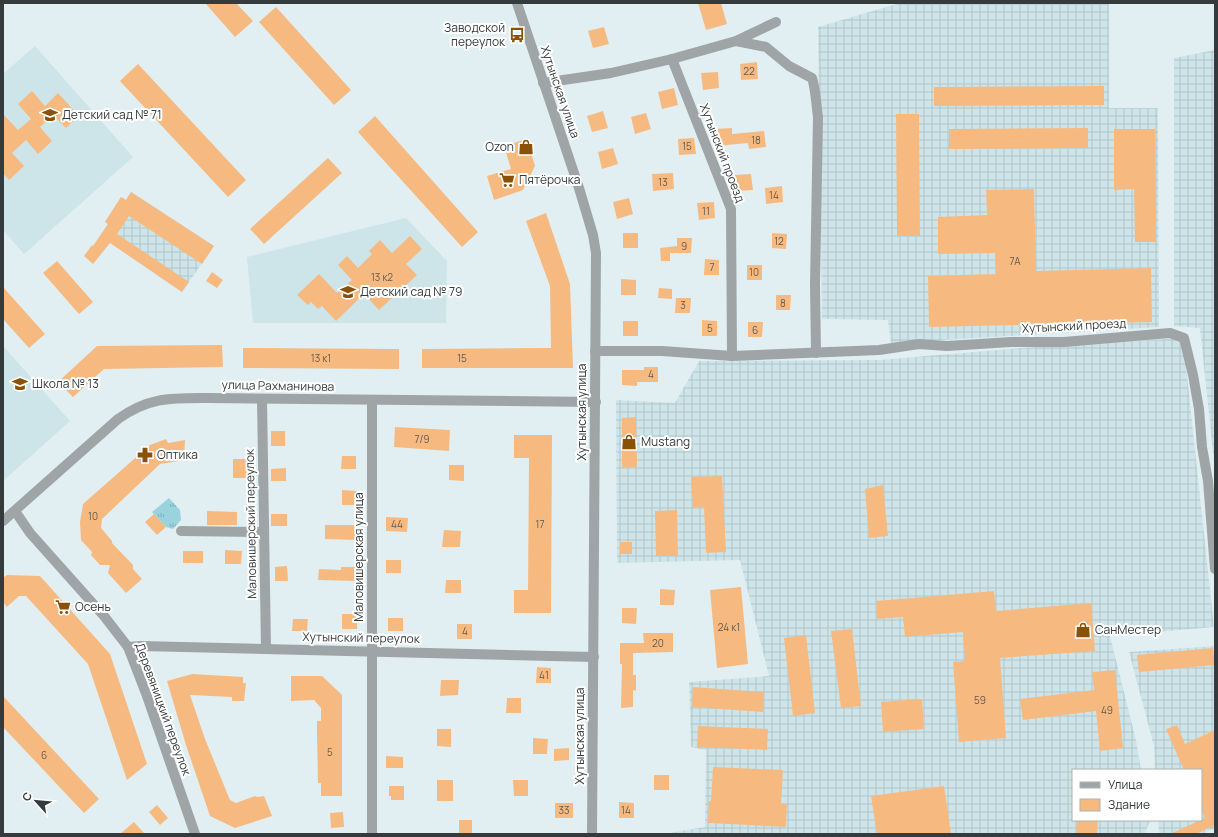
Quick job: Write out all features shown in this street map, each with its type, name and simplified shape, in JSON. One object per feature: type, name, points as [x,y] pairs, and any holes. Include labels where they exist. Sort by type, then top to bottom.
[{"type":"street","name":"Хутынская улица","points":[[517,3],[576,180],[595,247],[596,402],[592,834]]},
{"type":"street","points":[[543,83],[611,73],[672,59],[736,40],[776,22]]},
{"type":"street","points":[[736,40],[766,47],[789,66],[812,78],[814,84],[818,117],[815,285],[816,353]]},
{"type":"street","name":"Хутынский проезд","points":[[672,59],[731,210],[732,356]]},
{"type":"street","name":"Хутынский проезд","points":[[595,352],[662,351],[732,356],[879,350],[919,344],[947,346],[1011,342],[1064,342],[1170,333],[1184,338],[1193,376],[1199,409],[1202,447],[1208,481],[1215,569]]},
{"type":"street","name":"улица Рахманинова","points":[[3,521],[118,419],[139,407],[166,399],[596,402]]},
{"type":"street","name":"Маловишерский переулок","points":[[262,399],[266,649]]},
{"type":"street","name":"Маловишерская улица","points":[[372,401],[372,834]]},
{"type":"street","name":"Деревяницкий переулок","points":[[15,511],[30,533],[104,616],[128,647],[147,696],[195,834]]},
{"type":"street","points":[[181,531],[264,532]]},
{"type":"street","name":"Хутынский переулок","points":[[128,647],[141,646],[594,656]]},
{"type":"shaded area","points":[[900,3],[1109,3],[1109,108],[1158,108],[1159,327],[891,343],[888,320],[822,319],[818,27]]},
{"type":"shaded area","name":"Детский сад № 71","points":[[35,46],[133,157],[24,254],[3,230],[3,74]]},
{"type":"shaded area","points":[[1215,50],[1215,472],[1200,328],[1174,326],[1174,58]]},
{"type":"shaded area","points":[[131,192],[214,246],[182,292],[100,236],[108,224],[105,222],[121,197],[126,200]]},
{"type":"shaded area","name":"Детский сад № 79","points":[[406,218],[447,261],[446,323],[253,323],[247,257]]},
{"type":"shaded area","points":[[1183,338],[1214,627],[1110,636],[1136,740],[1141,769],[1072,769],[1072,821],[1150,821],[1145,834],[663,834],[705,827],[706,750],[691,747],[689,682],[769,676],[740,560],[617,563],[616,400],[675,403],[699,361],[879,360],[1021,348]]},
{"type":"shaded area","name":"Школа № 13","points":[[3,346],[70,421],[3,481]]},
{"type":"shaded area","points":[[1215,646],[1215,828],[1202,834],[1159,834],[1158,821],[1202,821],[1202,769],[1155,769],[1154,746],[1129,652]]},
{"type":"green space","points":[[169,498],[180,510],[181,520],[173,529],[166,527],[152,512]]},
{"type":"building","points":[[205,3],[236,3],[253,21],[235,37]]},
{"type":"building","points":[[698,3],[721,3],[727,24],[706,30]]},
{"type":"building","points":[[276,7],[351,90],[334,105],[259,22]]},
{"type":"building","points":[[604,27],[609,44],[593,48],[588,31]]},
{"type":"building","points":[[757,62],[758,79],[741,80],[740,64]]},
{"type":"building","points":[[138,64],[246,180],[228,197],[120,81]]},
{"type":"building","points":[[718,72],[719,88],[703,90],[701,73]]},
{"type":"building","points":[[1104,86],[1104,105],[934,106],[934,87]]},
{"type":"building","points":[[674,88],[678,105],[662,109],[658,92]]},
{"type":"building","points":[[32,91],[45,106],[58,93],[79,116],[66,128],[53,115],[40,127],[52,141],[38,154],[26,140],[12,153],[24,166],[9,180],[3,173],[3,114],[18,130],[31,119],[18,104]]},
{"type":"building","points":[[603,111],[608,128],[592,132],[587,116]]},
{"type":"building","points":[[646,113],[651,129],[635,134],[631,117]]},
{"type":"building","points":[[896,114],[919,114],[920,236],[897,236]]},
{"type":"building","points":[[375,116],[478,232],[462,247],[358,132]]},
{"type":"building","points":[[732,128],[732,134],[764,131],[766,147],[749,149],[748,143],[716,146],[715,129]]},
{"type":"building","points":[[1088,128],[1088,148],[949,149],[949,129]]},
{"type":"building","points":[[1114,129],[1155,129],[1156,242],[1135,242],[1134,189],[1114,190]]},
{"type":"building","points":[[694,138],[696,154],[679,155],[678,139]]},
{"type":"building","points":[[527,139],[535,166],[523,190],[494,200],[487,176],[511,169],[504,146]]},
{"type":"building","points":[[613,148],[618,164],[602,169],[598,152]]},
{"type":"building","points":[[328,158],[342,173],[264,244],[250,229]]},
{"type":"building","points":[[673,173],[674,189],[653,191],[652,174]]},
{"type":"building","points":[[751,174],[753,190],[736,191],[735,175]]},
{"type":"building","points":[[782,186],[783,202],[766,204],[765,188]]},
{"type":"building","points":[[1034,189],[1036,271],[1151,268],[1152,322],[929,327],[928,276],[996,274],[995,253],[938,254],[938,217],[987,215],[986,190]]},
{"type":"building","points":[[131,192],[214,246],[202,264],[129,216],[117,234],[189,282],[182,292],[110,243],[93,264],[84,256],[108,224],[105,222],[121,197],[126,200]]},
{"type":"building","points":[[629,198],[633,214],[617,219],[613,202]]},
{"type":"building","points":[[714,202],[715,218],[699,220],[697,203]]},
{"type":"building","points":[[546,213],[570,284],[573,368],[422,368],[422,349],[551,348],[550,286],[526,221]]},
{"type":"building","points":[[623,233],[638,233],[638,248],[623,248]]},
{"type":"building","points":[[772,233],[787,234],[786,249],[772,248]]},
{"type":"building","points":[[410,236],[422,249],[406,264],[417,275],[379,310],[364,294],[336,321],[322,306],[318,309],[311,302],[308,305],[297,295],[319,274],[337,293],[352,280],[338,265],[347,256],[358,268],[372,254],[369,251],[380,240],[392,253]]},
{"type":"building","points":[[677,238],[692,238],[691,253],[670,253],[670,261],[661,261],[660,248],[677,246]]},
{"type":"building","points":[[705,259],[719,260],[719,275],[704,275]]},
{"type":"building","points":[[57,261],[93,302],[79,314],[43,273]]},
{"type":"building","points":[[747,265],[762,265],[762,280],[747,280]]},
{"type":"building","points":[[212,272],[223,280],[217,288],[206,281]]},
{"type":"building","points":[[621,279],[636,280],[636,295],[621,295]]},
{"type":"building","points":[[3,287],[45,334],[29,348],[3,319]]},
{"type":"building","points":[[659,288],[672,289],[672,299],[658,298]]},
{"type":"building","points":[[776,295],[791,295],[790,310],[776,310]]},
{"type":"building","points":[[676,298],[691,298],[690,313],[675,313]]},
{"type":"building","points":[[702,320],[717,321],[717,336],[702,336]]},
{"type":"building","points":[[623,321],[638,321],[638,336],[623,336]]},
{"type":"building","points":[[748,322],[763,322],[762,337],[748,337]]},
{"type":"building","points":[[222,345],[223,367],[104,369],[73,397],[58,382],[97,346]]},
{"type":"building","points":[[243,348],[399,349],[399,369],[243,368]]},
{"type":"building","points":[[644,367],[658,367],[658,382],[637,382],[637,386],[622,385],[622,370],[644,370]]},
{"type":"building","name":"Mustang","points":[[636,417],[637,467],[622,468],[622,418]]},
{"type":"building","points":[[395,427],[450,430],[449,451],[394,447]]},
{"type":"building","points":[[271,431],[285,431],[285,446],[271,446]]},
{"type":"building","points":[[514,435],[552,435],[551,613],[514,613],[514,590],[528,590],[529,458],[514,458]]},
{"type":"building","points":[[166,439],[168,443],[185,440],[184,460],[160,464],[102,519],[101,528],[112,543],[133,565],[133,569],[142,579],[126,593],[108,573],[110,565],[100,565],[91,555],[92,552],[81,540],[80,522],[83,504],[150,445]]},
{"type":"building","points":[[342,456],[356,456],[356,469],[341,469]]},
{"type":"building","points":[[233,459],[249,459],[249,478],[233,478]]},
{"type":"building","points":[[449,465],[464,465],[464,481],[449,480]]},
{"type":"building","points":[[286,468],[286,481],[271,481],[271,469]]},
{"type":"building","points":[[722,476],[726,552],[706,553],[704,507],[693,508],[691,477]]},
{"type":"building","points":[[883,485],[888,536],[869,538],[865,489]]},
{"type":"building","points":[[342,490],[357,491],[357,505],[342,505]]},
{"type":"building","points":[[677,510],[678,556],[656,556],[655,511]]},
{"type":"building","points":[[207,511],[237,512],[237,525],[207,525]]},
{"type":"building","points":[[154,514],[166,527],[157,535],[145,522]]},
{"type":"building","points":[[271,514],[287,514],[287,526],[271,526]]},
{"type":"building","points":[[386,517],[408,518],[407,532],[386,531]]},
{"type":"building","points":[[325,525],[357,525],[357,540],[325,539]]},
{"type":"building","points":[[444,530],[461,531],[460,547],[442,547]]},
{"type":"building","points":[[620,542],[632,542],[632,554],[620,554]]},
{"type":"building","points":[[225,550],[242,551],[241,564],[225,564]]},
{"type":"building","points":[[183,551],[203,551],[203,563],[183,563]]},
{"type":"building","points":[[386,560],[401,560],[401,573],[386,573]]},
{"type":"building","points":[[287,566],[288,581],[275,581],[275,567]]},
{"type":"building","points":[[341,567],[356,567],[356,581],[318,580],[319,569],[341,570]]},
{"type":"building","points":[[7,575],[40,576],[110,654],[147,764],[127,780],[88,664],[26,596],[19,596],[7,607],[3,602],[3,578]]},
{"type":"building","points":[[446,580],[461,580],[461,593],[445,593]]},
{"type":"building","points":[[741,587],[748,664],[717,668],[710,590]]},
{"type":"building","points":[[660,589],[675,590],[674,605],[660,605]]},
{"type":"building","points":[[994,591],[996,611],[1091,603],[1095,651],[1000,658],[1006,738],[959,742],[953,662],[965,661],[963,632],[905,637],[903,617],[877,619],[876,601]]},
{"type":"building","points":[[622,608],[637,608],[636,624],[622,623]]},
{"type":"building","points":[[342,614],[357,614],[357,629],[342,629]]},
{"type":"building","points":[[388,618],[403,618],[403,631],[388,631]]},
{"type":"building","points":[[293,619],[308,619],[307,631],[292,631]]},
{"type":"building","points":[[457,624],[472,624],[472,639],[457,639]]},
{"type":"building","points":[[852,629],[861,706],[841,708],[831,631]]},
{"type":"building","points":[[643,633],[673,633],[673,652],[633,653],[633,675],[636,675],[636,691],[633,690],[633,707],[621,708],[622,664],[620,664],[620,643],[644,643]]},
{"type":"building","points":[[806,635],[815,713],[793,716],[784,638]]},
{"type":"building","points":[[1213,648],[1215,665],[1139,672],[1137,655]]},
{"type":"building","points":[[537,667],[551,668],[551,683],[536,683]]},
{"type":"building","points":[[1115,670],[1123,748],[1100,751],[1096,711],[1023,720],[1020,699],[1094,690],[1092,672]]},
{"type":"building","points":[[192,674],[243,677],[243,683],[246,683],[244,701],[232,701],[232,697],[190,695],[205,739],[230,800],[236,803],[255,796],[264,796],[272,816],[235,828],[210,816],[186,745],[167,681]]},
{"type":"building","points":[[291,676],[322,676],[342,695],[342,796],[321,796],[321,783],[318,783],[317,721],[321,721],[321,708],[314,700],[291,701]]},
{"type":"building","points":[[441,680],[459,680],[458,695],[440,696]]},
{"type":"building","points":[[693,687],[764,692],[763,712],[692,707]]},
{"type":"building","points":[[3,696],[99,799],[84,813],[3,727]]},
{"type":"building","points":[[507,698],[521,698],[521,713],[506,713]]},
{"type":"building","points":[[922,699],[924,729],[883,732],[881,702]]},
{"type":"building","points":[[1177,725],[1185,744],[1215,730],[1215,825],[1196,834],[1170,834],[1198,821],[1202,821],[1205,818],[1202,810],[1202,769],[1184,769],[1166,729]]},
{"type":"building","points":[[698,726],[768,729],[767,750],[697,747]]},
{"type":"building","points":[[437,729],[451,729],[451,747],[437,746]]},
{"type":"building","points":[[533,738],[548,739],[547,754],[533,754]]},
{"type":"building","points":[[569,748],[569,760],[554,761],[554,749]]},
{"type":"building","points":[[386,756],[403,757],[403,768],[386,768]]},
{"type":"building","points":[[713,767],[783,770],[781,804],[787,804],[786,827],[708,823]]},
{"type":"building","points":[[654,775],[669,775],[669,790],[654,790]]},
{"type":"building","points":[[437,780],[453,780],[453,801],[437,801]]},
{"type":"building","points":[[513,780],[528,780],[528,796],[514,796]]},
{"type":"building","points":[[389,786],[404,786],[404,800],[391,800],[391,796],[389,796]]},
{"type":"building","points":[[944,786],[951,834],[877,834],[871,796]]},
{"type":"building","points":[[619,802],[634,803],[634,818],[619,818]]},
{"type":"building","points":[[555,803],[573,803],[573,818],[555,818]]},
{"type":"building","points":[[157,805],[168,818],[160,825],[149,812]]},
{"type":"building","points":[[343,812],[344,827],[331,828],[330,813]]},
{"type":"building","points":[[459,820],[472,820],[472,833],[459,833]]},
{"type":"building","points":[[1077,821],[1098,821],[1097,834],[1076,834]]},
{"type":"building","points":[[134,822],[145,834],[120,834]]},
{"type":"place","name":"Заводской переулок","points":[[517,35]]},
{"type":"place","name":"Детский сад № 71","points":[[50,115]]},
{"type":"place","name":"Ozon","points":[[526,147]]},
{"type":"place","name":"Пятёрочка","points":[[507,180]]},
{"type":"place","name":"Детский сад № 79","points":[[348,292]]},
{"type":"place","name":"Школа № 13","points":[[20,384]]},
{"type":"place","name":"Mustang","points":[[629,442]]},
{"type":"place","name":"Оптика","points":[[145,455]]},
{"type":"place","name":"Осень","points":[[63,607]]},
{"type":"place","name":"СанМестер","points":[[1083,630]]}]
